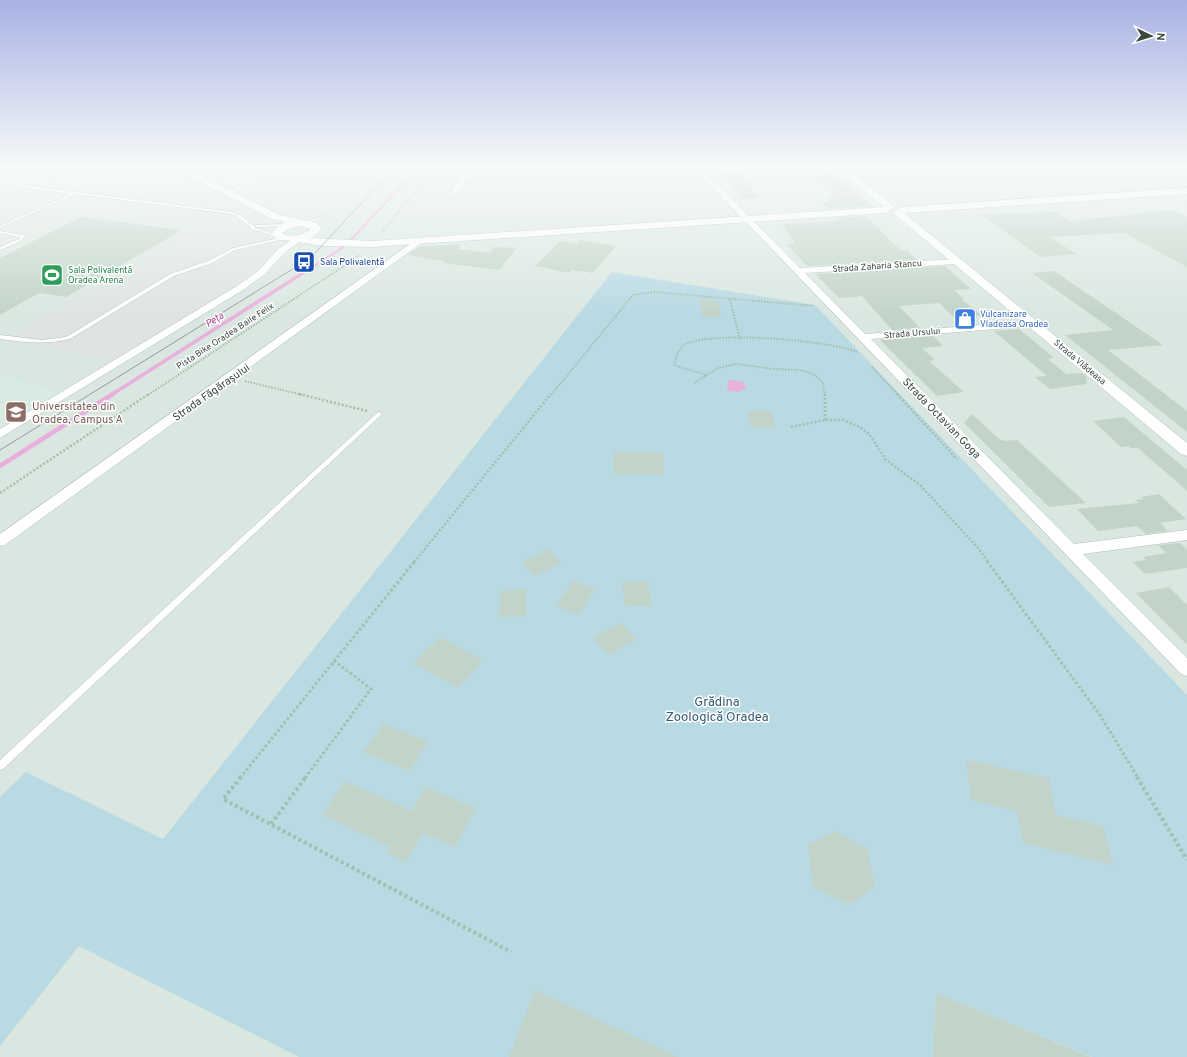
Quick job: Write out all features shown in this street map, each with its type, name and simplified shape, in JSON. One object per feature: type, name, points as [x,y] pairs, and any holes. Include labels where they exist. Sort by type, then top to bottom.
[{"type":"street","points":[[261,216],[284,233],[331,242],[372,244],[779,216]]},
{"type":"street","name":"Strada Vlădeasa","points":[[902,216],[1187,451]]},
{"type":"street","name":"Strada Octavian Goga","points":[[748,218],[1187,669]]},
{"type":"street","points":[[281,251],[278,250],[282,245],[284,233],[300,223],[310,224],[331,242]]},
{"type":"street","points":[[284,233],[316,230]]},
{"type":"street","points":[[0,434],[240,288],[262,272],[281,251],[284,233]]},
{"type":"street","name":"Strada Făgărașului","points":[[0,541],[231,378],[420,241]]},
{"type":"street","name":"Strada Zaharia Stancu","points":[[799,271],[955,261]]},
{"type":"street","name":"Strada Ursului","points":[[863,337],[1032,323]]},
{"type":"street","points":[[1071,550],[1187,535]]},
{"type":"lane","points":[[0,227],[23,216]]},
{"type":"lane","points":[[240,216],[246,223],[253,227],[252,228],[284,233]]},
{"type":"lane","points":[[300,223],[325,216]]},
{"type":"lane","points":[[316,230],[326,216]]},
{"type":"lane","points":[[253,227],[284,233]]},
{"type":"lane","points":[[0,232],[22,236],[20,240],[0,249]]},
{"type":"lane","points":[[0,337],[42,342],[52,342],[68,338],[172,275],[210,262],[234,250],[284,233]]},
{"type":"lane","points":[[234,250],[236,247],[284,233]]},
{"type":"lane","points":[[0,766],[379,414]]},
{"type":"path","name":"Pista Bike Oradea Baile Felix","points":[[0,493],[362,254],[395,216]]},
{"type":"path","points":[[511,952],[223,799],[333,660],[633,295],[654,292],[730,300],[812,306],[833,306]]},
{"type":"path","points":[[730,300],[740,339]]},
{"type":"path","points":[[706,375],[674,365],[679,351],[684,345],[692,342],[740,339],[805,341],[847,347],[857,352]]},
{"type":"path","points":[[868,363],[957,459]]},
{"type":"path","points":[[694,383],[724,365],[734,364],[766,369],[797,369],[811,373],[820,378],[824,385],[825,420]]},
{"type":"path","points":[[231,378],[379,414]]},
{"type":"path","points":[[791,426],[825,420],[843,420],[860,427],[870,435],[886,460],[920,485],[978,548],[1100,715],[1187,860]]},
{"type":"path","points":[[271,824],[372,689],[333,660]]},
{"type":"shaded area","points":[[0,216],[1187,216],[1187,1057],[0,1057]]},
{"type":"shaded area","points":[[0,216],[73,216],[0,252]]},
{"type":"shaded area","points":[[132,216],[266,216],[273,223],[268,241],[277,244],[255,272],[233,289],[116,360],[6,340],[200,224]]},
{"type":"shaded area","name":"Universitatea din Oradea, Campus A","points":[[0,376],[24,381],[64,393],[0,431]]},
{"type":"shaded area","points":[[729,380],[743,382],[746,388],[738,392],[727,390]]},
{"type":"green space","name":"Grădina Zoologică Oradea","points":[[612,272],[815,305],[1187,695],[1187,1057],[1092,1057],[936,993],[933,1057],[299,1057],[79,946],[0,1046],[0,797],[26,772],[163,839]]},
{"type":"building","points":[[866,216],[902,251],[907,251],[917,260],[807,266],[787,244],[796,244],[782,224],[840,221],[837,218]]},
{"type":"building","points":[[983,216],[1063,216],[1070,221],[1114,216],[1186,216],[1187,217],[1187,267],[1124,233],[1050,237],[1076,254],[1041,257]]},
{"type":"building","name":"Sala Polivalentă Oradea Arena","points":[[81,217],[182,230],[66,297],[39,293],[0,315],[0,258]]},
{"type":"building","points":[[580,240],[616,246],[593,273],[571,270],[569,273],[535,266],[560,241],[577,244]]},
{"type":"building","points":[[460,244],[458,249],[482,252],[490,252],[494,247],[517,248],[499,270],[443,263],[445,261],[407,255],[418,247]]},
{"type":"building","points":[[945,266],[971,289],[954,290],[964,299],[962,300],[982,315],[955,318],[939,303],[899,306],[920,328],[892,330],[862,296],[839,298],[815,274]]},
{"type":"building","points":[[1054,271],[1163,345],[1108,350],[1187,411],[1187,432],[1065,335],[1113,330],[1032,273]]},
{"type":"building","points":[[700,300],[718,301],[721,317],[702,317]]},
{"type":"building","points":[[1019,329],[1054,358],[1048,359],[1066,374],[1082,373],[1086,376],[1087,384],[1050,389],[1035,377],[1047,376],[994,331]]},
{"type":"building","points":[[933,336],[943,346],[922,348],[935,360],[929,361],[964,392],[937,396],[880,340]]},
{"type":"building","points":[[747,411],[771,411],[775,428],[751,428]]},
{"type":"building","points":[[972,414],[998,438],[1004,441],[1017,440],[1086,503],[1049,507],[964,423]]},
{"type":"building","points":[[1124,417],[1187,470],[1187,491],[1138,448],[1131,448],[1128,446],[1121,447],[1093,421]]},
{"type":"building","points":[[614,452],[664,453],[664,475],[613,474]]},
{"type":"building","points":[[1159,494],[1186,519],[1160,523],[1168,531],[1146,534],[1137,526],[1098,531],[1077,509],[1139,503],[1135,500],[1143,499],[1141,497]]},
{"type":"building","points":[[1180,543],[1187,550],[1187,568],[1145,574],[1133,562],[1146,560],[1143,557],[1166,553],[1158,545]]},
{"type":"building","points":[[549,549],[561,563],[534,576],[522,562]]},
{"type":"building","points":[[573,581],[595,589],[579,615],[556,606]]},
{"type":"building","points":[[648,581],[651,606],[625,606],[622,582]]},
{"type":"building","points":[[1169,587],[1187,605],[1187,645],[1136,593]]},
{"type":"building","points":[[526,589],[526,616],[499,617],[500,591]]},
{"type":"building","points":[[621,623],[636,640],[608,655],[593,637]]},
{"type":"building","points":[[440,637],[483,660],[459,688],[413,663]]},
{"type":"building","points":[[383,724],[428,741],[410,771],[363,752]]},
{"type":"building","points":[[966,760],[1049,778],[1056,815],[1103,826],[1113,865],[1023,843],[1017,811],[971,800]]},
{"type":"building","points":[[345,781],[412,811],[425,787],[476,808],[455,847],[423,833],[406,862],[386,853],[390,847],[322,815]]},
{"type":"building","points":[[836,831],[867,849],[875,887],[849,905],[813,887],[808,844]]},
{"type":"building","points":[[535,990],[678,1057],[509,1057]]},
{"type":"building","points":[[936,993],[1091,1057],[933,1057]]},
{"type":"waterway","name":"Peța","points":[[313,267],[345,246],[373,216]]},
{"type":"waterway","name":"Peța","points":[[111,395],[314,266]]},
{"type":"waterway","name":"Peța","points":[[0,466],[113,394]]},
{"type":"tram line","points":[[0,450],[304,262],[317,251],[349,216]]},
{"type":"place","name":"Sala Polivalentă","points":[[304,262]]},
{"type":"place","name":"Sala Polivalentă Oradea Arena","points":[[52,275]]},
{"type":"place","name":"Vulcanizare Vladeasa Oradea","points":[[965,319]]},
{"type":"place","name":"Universitatea din Oradea, Campus A","points":[[16,412]]}]
